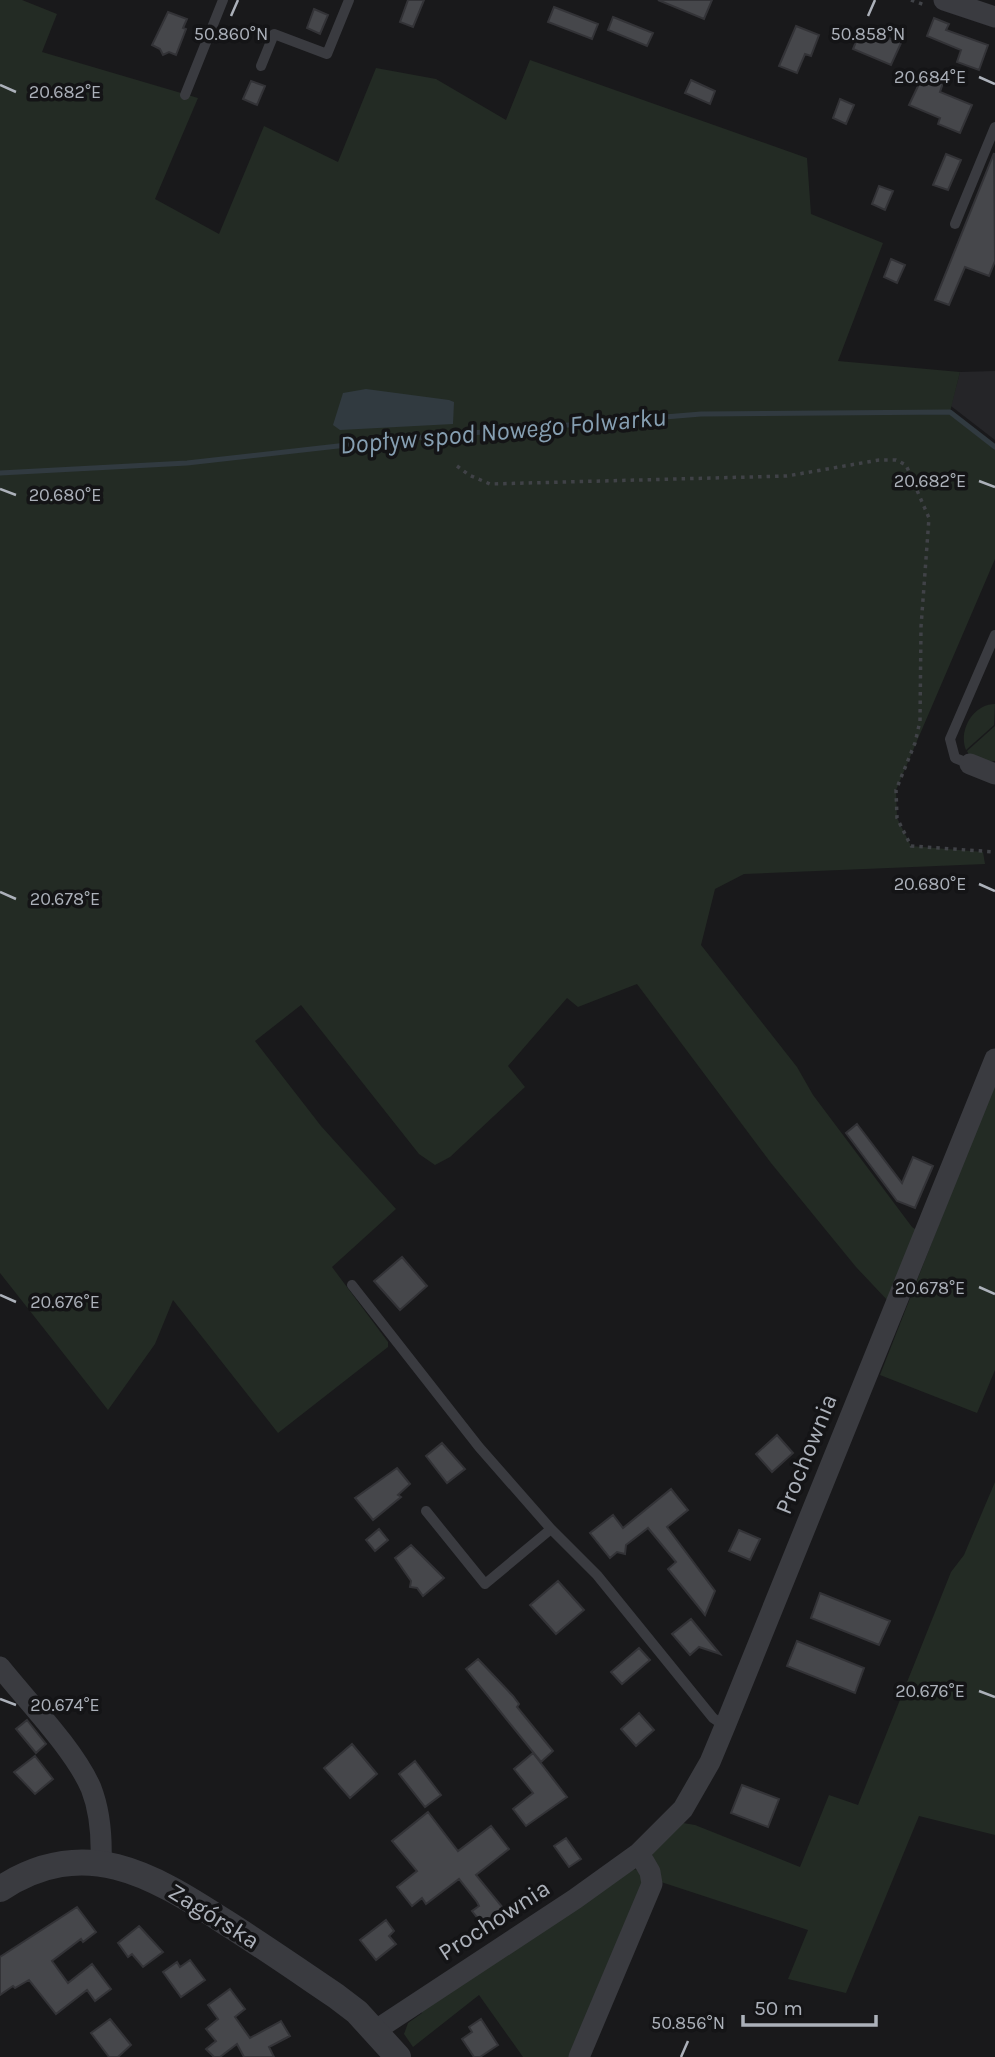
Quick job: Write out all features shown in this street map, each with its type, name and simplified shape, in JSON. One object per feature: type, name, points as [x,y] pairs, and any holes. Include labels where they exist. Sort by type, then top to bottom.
[{"type":"street","points":[[944,0],[995,17]]},
{"type":"street","points":[[970,764],[995,774]]},
{"type":"street","name":"Prochownia","points":[[376,2030],[575,1899],[639,1853],[682,1809],[710,1762],[995,1059]]},
{"type":"street","points":[[0,1667],[59,1740],[90,1787],[101,1834],[101,1863]]},
{"type":"street","points":[[579,2057],[652,1884],[650,1872],[639,1853]]},
{"type":"street","name":"Zagórska","points":[[0,1889],[19,1878],[54,1866],[101,1863],[134,1870],[173,1888],[336,1996],[376,2030],[398,2057]]},
{"type":"lane","points":[[185,95],[223,0]]},
{"type":"lane","points":[[261,66],[274,34],[327,54],[349,0]]},
{"type":"lane","points":[[956,224],[995,127]]},
{"type":"lane","points":[[970,764],[955,758],[950,739],[995,635]]},
{"type":"lane","points":[[352,1285],[479,1447],[551,1529],[597,1576],[713,1718],[725,1726]]},
{"type":"lane","points":[[426,1511],[485,1584],[551,1529]]},
{"type":"path","points":[[457,466],[489,484],[787,476],[879,460],[896,460],[906,465],[929,518],[921,627],[920,721],[915,743],[896,790],[897,818],[911,846],[995,852]]},
{"type":"shaded area","points":[[0,0],[22,0],[57,14],[42,52],[198,98],[155,199],[219,234],[264,126],[338,162],[376,68],[436,79],[506,120],[530,60],[807,158],[811,214],[883,243],[838,361],[960,372],[950,412],[995,447],[995,559],[896,790],[897,818],[911,846],[983,852],[985,864],[744,874],[715,889],[701,945],[797,1067],[813,1095],[912,1227],[918,1231],[889,1302],[856,1267],[771,1163],[637,984],[578,1007],[567,998],[508,1066],[525,1087],[450,1157],[435,1165],[419,1154],[301,1005],[255,1041],[321,1126],[396,1209],[332,1267],[388,1342],[388,1347],[278,1433],[173,1300],[155,1344],[108,1410],[0,1273]]},
{"type":"shaded area","points":[[995,371],[995,440],[951,406],[960,372]]},
{"type":"shaded area","points":[[366,389],[454,402],[453,424],[340,430],[333,425],[343,393]]},
{"type":"shaded area","points":[[995,704],[994,725],[966,750],[964,735],[969,720],[980,709]]},
{"type":"shaded area","points":[[995,726],[995,761],[988,762],[969,755],[967,751]]},
{"type":"shaded area","points":[[995,1081],[995,1370],[977,1413],[880,1375]]},
{"type":"shaded area","points":[[995,1482],[995,1835],[919,1816],[846,1993],[788,1979],[808,1930],[661,1882],[652,1854],[683,1823],[695,1825],[800,1867],[829,1795],[858,1805],[951,1572],[964,1555]]},
{"type":"shaded area","points":[[631,1869],[640,1870],[645,1878],[572,2057],[523,2057],[479,1995],[413,2047],[404,2034],[408,2023],[422,2013],[421,2009]]},
{"type":"building","points":[[408,0],[424,0],[413,27],[400,22]]},
{"type":"building","points":[[658,0],[712,0],[704,19]]},
{"type":"building","points":[[554,7],[598,24],[592,39],[548,22]]},
{"type":"building","points":[[314,9],[328,15],[320,34],[307,28]]},
{"type":"building","points":[[168,12],[187,19],[176,55],[169,52],[163,55],[160,49],[152,45]]},
{"type":"building","points":[[613,17],[653,33],[647,46],[608,30]]},
{"type":"building","points":[[934,18],[949,24],[946,30],[988,45],[979,70],[957,62],[961,50],[927,36]]},
{"type":"building","points":[[796,26],[819,35],[811,56],[805,54],[797,73],[779,66]]},
{"type":"building","points":[[862,27],[901,43],[891,65],[853,49]]},
{"type":"building","points":[[928,73],[944,80],[940,92],[972,105],[960,133],[938,124],[940,118],[909,105],[919,84],[923,85]]},
{"type":"building","points":[[691,80],[715,91],[710,104],[685,93]]},
{"type":"building","points":[[251,81],[265,86],[257,105],[243,99]]},
{"type":"building","points":[[840,99],[854,105],[846,124],[833,118]]},
{"type":"building","points":[[994,153],[995,261],[989,276],[965,267],[949,305],[935,300]]},
{"type":"building","points":[[946,154],[961,160],[948,190],[933,185]]},
{"type":"building","points":[[879,186],[893,191],[885,210],[872,204]]},
{"type":"building","points":[[891,259],[905,265],[897,283],[884,277]]},
{"type":"building","points":[[857,1124],[902,1183],[913,1157],[933,1166],[915,1208],[897,1201],[846,1133]]},
{"type":"building","points":[[402,1257],[427,1286],[400,1310],[374,1281]]},
{"type":"building","points":[[777,1435],[793,1453],[772,1472],[756,1454]]},
{"type":"building","points":[[442,1443],[465,1469],[447,1483],[426,1456]]},
{"type":"building","points":[[397,1468],[410,1484],[398,1495],[401,1497],[373,1520],[355,1498]]},
{"type":"building","points":[[671,1489],[688,1510],[667,1527],[715,1591],[705,1615],[668,1569],[676,1562],[648,1528],[626,1545],[625,1554],[617,1552],[610,1558],[590,1533],[613,1515],[623,1528]]},
{"type":"building","points":[[379,1529],[388,1540],[375,1551],[366,1540]]},
{"type":"building","points":[[739,1530],[760,1539],[750,1560],[729,1551]]},
{"type":"building","points":[[411,1545],[444,1578],[423,1596],[417,1588],[410,1587],[411,1581],[395,1558]]},
{"type":"building","points":[[558,1581],[584,1610],[556,1634],[530,1605]]},
{"type":"building","points":[[820,1593],[890,1621],[879,1645],[811,1618]]},
{"type":"building","points":[[691,1619],[720,1654],[699,1647],[690,1655],[672,1634]]},
{"type":"building","points":[[797,1641],[864,1668],[855,1693],[787,1666]]},
{"type":"building","points":[[639,1648],[650,1660],[622,1684],[611,1672]]},
{"type":"building","points":[[478,1659],[513,1696],[519,1704],[517,1707],[553,1751],[541,1762],[466,1669]]},
{"type":"building","points":[[639,1713],[654,1730],[636,1746],[621,1729]]},
{"type":"building","points":[[27,1720],[46,1744],[36,1753],[16,1729]]},
{"type":"building","points":[[352,1744],[377,1774],[350,1798],[324,1768]]},
{"type":"building","points":[[533,1753],[567,1797],[526,1826],[513,1809],[533,1793],[514,1769]]},
{"type":"building","points":[[35,1756],[53,1779],[35,1794],[14,1772]]},
{"type":"building","points":[[415,1761],[441,1795],[425,1807],[399,1774]]},
{"type":"building","points":[[742,1785],[779,1799],[768,1827],[731,1813]]},
{"type":"building","points":[[428,1812],[458,1851],[491,1826],[509,1849],[476,1875],[508,1914],[487,1930],[472,1911],[479,1906],[477,1902],[459,1879],[426,1904],[422,1898],[412,1906],[397,1887],[417,1871],[392,1841]]},
{"type":"building","points":[[566,1838],[581,1859],[569,1867],[554,1846]]},
{"type":"building","points":[[77,1907],[96,1932],[83,1942],[81,1939],[52,1961],[68,1983],[92,1964],[111,1989],[95,2001],[87,1990],[56,2014],[29,1980],[0,1995],[0,1957]]},
{"type":"building","points":[[386,1920],[394,1931],[389,1936],[396,1944],[376,1960],[360,1940]]},
{"type":"building","points":[[139,1926],[163,1952],[143,1967],[132,1954],[128,1957],[118,1943]]},
{"type":"building","points":[[190,1960],[205,1980],[181,1997],[163,1972],[177,1962],[180,1967]]},
{"type":"building","points":[[230,1989],[245,2009],[235,2017],[250,2038],[281,2021],[290,2036],[269,2047],[274,2057],[244,2057],[237,2044],[220,2057],[214,2057],[206,2049],[216,2041],[206,2029],[218,2019],[208,2005]]},
{"type":"building","points":[[110,2019],[131,2045],[118,2057],[109,2057],[91,2033]]},
{"type":"building","points":[[481,2019],[498,2045],[480,2057],[474,2057],[462,2039],[472,2032],[469,2027]]},
{"type":"waterway","name":"Dopływ spod Nowego Folwarku","points":[[0,473],[187,463],[400,439],[701,414],[950,412],[995,447]]}]
